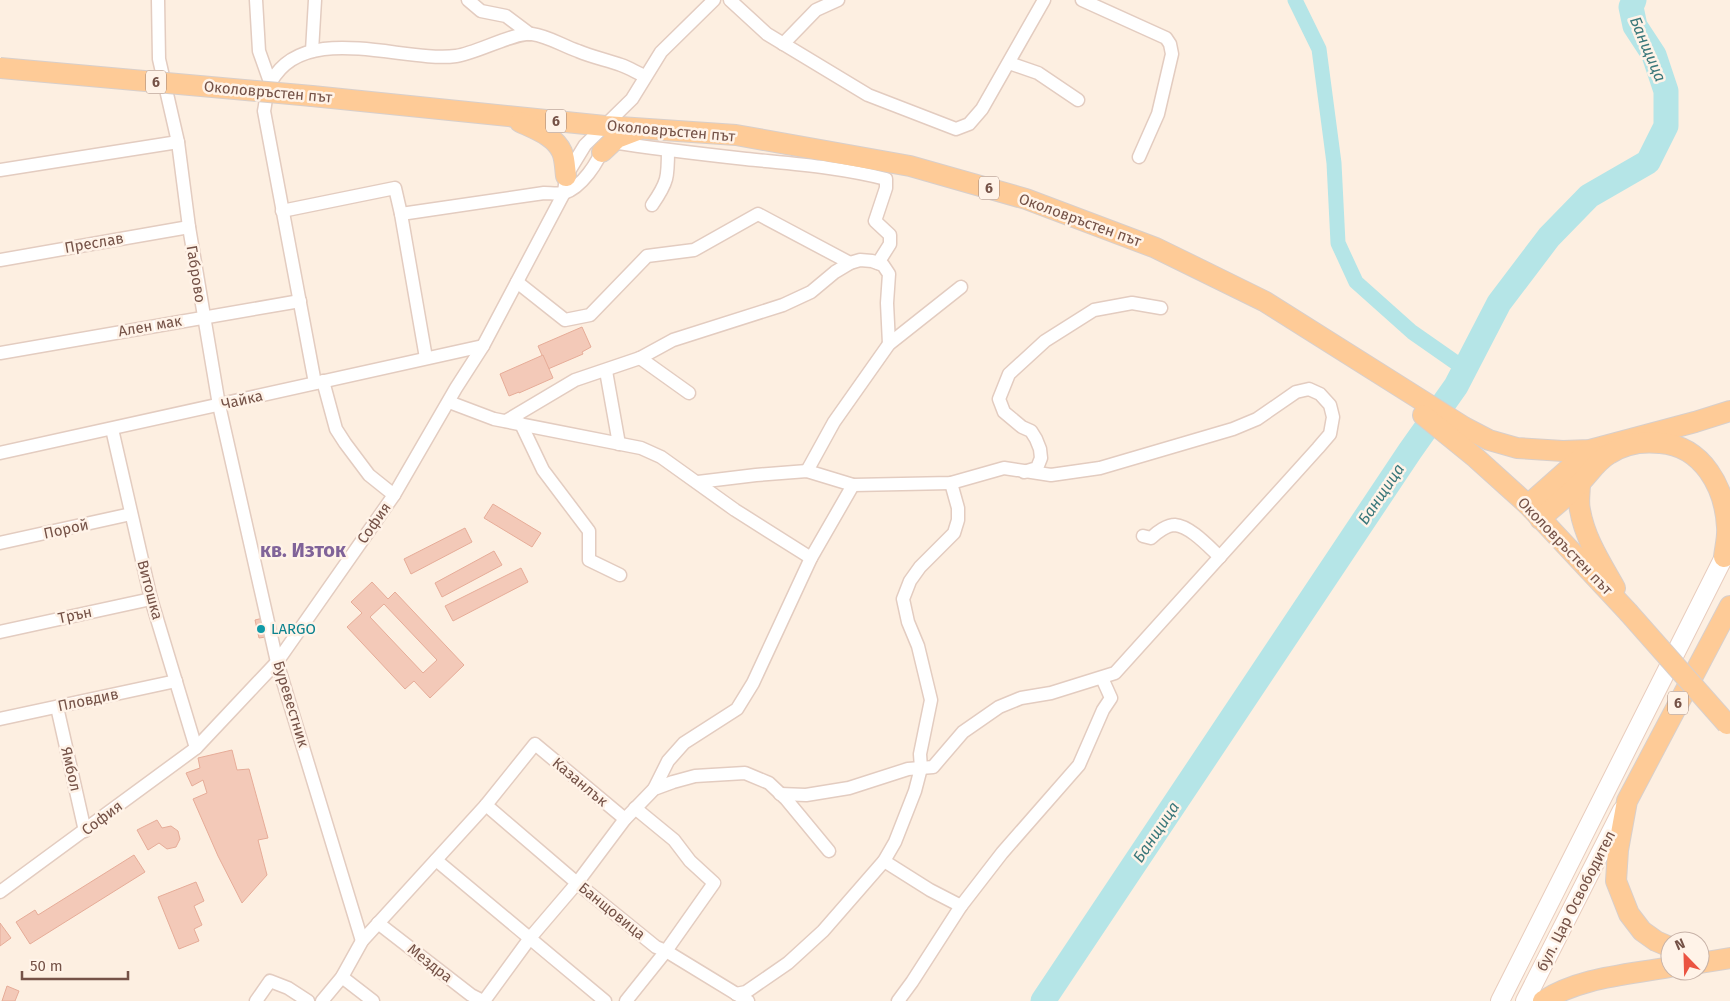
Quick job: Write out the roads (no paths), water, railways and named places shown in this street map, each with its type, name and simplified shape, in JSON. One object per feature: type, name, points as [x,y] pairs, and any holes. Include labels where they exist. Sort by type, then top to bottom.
[{"type":"main road","name":"Околовръстен път","points":[[0,68],[312,96],[507,116],[606,140],[643,127],[736,135],[910,166],[1026,199],[1156,248],[1264,301],[1385,380],[1476,458],[1534,512],[1628,612],[1729,725]]},
{"type":"main road","points":[[507,116],[546,135],[556,144],[562,153],[565,184]]},
{"type":"main road","name":"6","points":[[1385,380],[1489,440],[1517,448],[1537,450],[1590,450],[1730,411]]},
{"type":"main road","points":[[1534,512],[1580,483],[1594,465],[1610,453],[1628,444],[1668,443],[1685,450],[1703,462],[1714,477],[1726,513],[1727,551]]},
{"type":"main road","points":[[1534,512],[1590,450]]},
{"type":"main road","points":[[1580,483],[1579,508],[1584,527],[1592,546],[1628,612]]},
{"type":"main road","name":"бул. Цар Освободител","points":[[1500,1001],[1727,551]]},
{"type":"main road","name":"6","points":[[1660,943],[1642,931],[1629,914],[1616,881],[1618,850],[1627,801],[1730,606]]},
{"type":"main road","name":"бул. Цар Освободител","points":[[1525,1001],[1627,801]]},
{"type":"main road","points":[[1710,951],[1730,950]]},
{"type":"main road","points":[[1710,961],[1730,958]]},
{"type":"main road","points":[[1543,1001],[1572,987],[1598,979],[1660,970]]},
{"type":"street","name":"Габрово","points":[[158,0],[159,59],[178,142],[203,317],[219,405]]},
{"type":"street","points":[[256,0],[259,51],[270,82],[264,111],[300,301],[319,382],[336,429],[345,443],[369,475],[394,495]]},
{"type":"street","points":[[312,51],[315,0]]},
{"type":"street","points":[[468,0],[481,11],[506,16],[530,34]]},
{"type":"street","points":[[730,0],[767,34],[868,95],[956,129],[969,124],[982,109],[1044,0]]},
{"type":"street","points":[[783,44],[816,10],[838,0]]},
{"type":"street","points":[[1082,0],[1166,38],[1170,44],[1172,54],[1158,114],[1139,157]]},
{"type":"street","points":[[401,214],[544,193],[565,184],[582,181],[661,52],[709,2]]},
{"type":"street","points":[[270,82],[292,59],[312,51],[351,47],[434,56],[455,56],[530,34],[542,36],[579,52],[621,65],[646,76]]},
{"type":"street","points":[[1009,63],[1038,73],[1078,100]]},
{"type":"street","points":[[606,140],[668,150],[797,163],[858,172],[886,179],[886,188],[876,221],[890,235],[890,244],[878,263]]},
{"type":"street","name":"София","points":[[0,892],[196,748],[278,662],[394,495],[483,346],[585,145],[606,140]]},
{"type":"street","points":[[0,170],[178,142]]},
{"type":"street","points":[[652,204],[663,189],[668,176],[668,150]]},
{"type":"street","points":[[282,211],[395,188],[426,358]]},
{"type":"street","points":[[517,282],[565,320],[590,315],[647,256],[694,250],[758,214],[850,263]]},
{"type":"street","name":"Преслав","points":[[0,260],[189,227]]},
{"type":"street","points":[[506,422],[575,380],[640,358],[673,340],[790,302],[811,292],[834,272],[860,260],[883,265],[889,274],[886,303],[889,344]]},
{"type":"street","points":[[807,472],[834,422],[889,344],[961,287]]},
{"type":"street","name":"Ален мак","points":[[0,353],[300,301]]},
{"type":"street","points":[[1024,472],[1036,468],[1041,458],[1040,449],[1031,431],[1022,427],[1004,412],[998,399],[1009,374],[1045,341],[1094,310],[1132,303],[1161,308]]},
{"type":"street","name":"Чайка","points":[[0,453],[483,346]]},
{"type":"street","points":[[640,358],[689,393]]},
{"type":"street","points":[[606,371],[618,444]]},
{"type":"street","points":[[698,482],[756,475],[807,472],[853,485],[951,483],[1004,468],[1052,475],[1100,468],[1233,429],[1258,419],[1296,392],[1309,389],[1320,394],[1330,405],[1334,417],[1330,434],[1115,673],[1051,693],[1021,698],[999,707],[963,732],[933,767],[908,769],[850,788],[806,795],[780,794]]},
{"type":"street","points":[[449,402],[506,422],[641,448],[661,457],[742,514],[811,558]]},
{"type":"street","name":"Буревестник","points":[[219,405],[278,662],[362,941]]},
{"type":"street","points":[[522,424],[543,470],[589,531],[589,560],[620,575]]},
{"type":"street","name":"Витошка","points":[[112,429],[151,599],[196,748]]},
{"type":"street","points":[[736,994],[746,992],[788,963],[823,931],[884,861],[895,842],[915,791],[931,700],[918,646],[908,622],[903,599],[915,574],[954,533],[958,520],[958,508],[951,483]]},
{"type":"street","points":[[483,1001],[530,938],[577,883],[625,819],[654,789],[668,761],[684,743],[737,709],[757,675],[811,558],[853,485]]},
{"type":"street","name":"Порой","points":[[0,543],[131,514]]},
{"type":"street","points":[[1143,536],[1151,538],[1160,530],[1175,525],[1191,532],[1220,557]]},
{"type":"street","name":"Трън","points":[[0,632],[151,599]]},
{"type":"street","points":[[898,1001],[961,906],[1002,853],[1079,765],[1103,710],[1111,698],[1102,678]]},
{"type":"street","name":"Пловдив","points":[[0,719],[176,682]]},
{"type":"street","name":"Ямбол","points":[[56,707],[85,831]]},
{"type":"street","name":"Казанлък","points":[[486,805],[536,744],[625,819]]},
{"type":"street","points":[[654,789],[695,776],[745,773],[769,783],[829,851]]},
{"type":"street","points":[[322,1001],[342,977],[362,941],[486,805]]},
{"type":"street","name":"Банщовица","points":[[486,805],[577,883],[656,947],[666,951],[748,1001]]},
{"type":"street","points":[[626,1001],[666,951],[714,883],[690,861],[674,840],[635,808]]},
{"type":"street","points":[[436,860],[605,1001]]},
{"type":"street","points":[[884,861],[930,890],[961,906]]},
{"type":"street","name":"Мездра","points":[[378,923],[471,995],[483,1001]]},
{"type":"street","points":[[342,977],[373,1001]]},
{"type":"street","points":[[256,1001],[270,981],[288,988],[308,1001]]},
{"type":"waterway","points":[[1295,0],[1319,49],[1334,163],[1338,243],[1356,282],[1412,332],[1465,369]]},
{"type":"waterway","name":"Банщица","points":[[1043,1001],[1410,451],[1456,386],[1499,303],[1549,237],[1589,196],[1648,162],[1666,126],[1666,91],[1654,55],[1635,26],[1631,7],[1634,0]]},
{"type":"place","name":"LARGO","points":[[261,629]]},
{"type":"district","name":"кв. Изток","points":[[303,550]]}]
